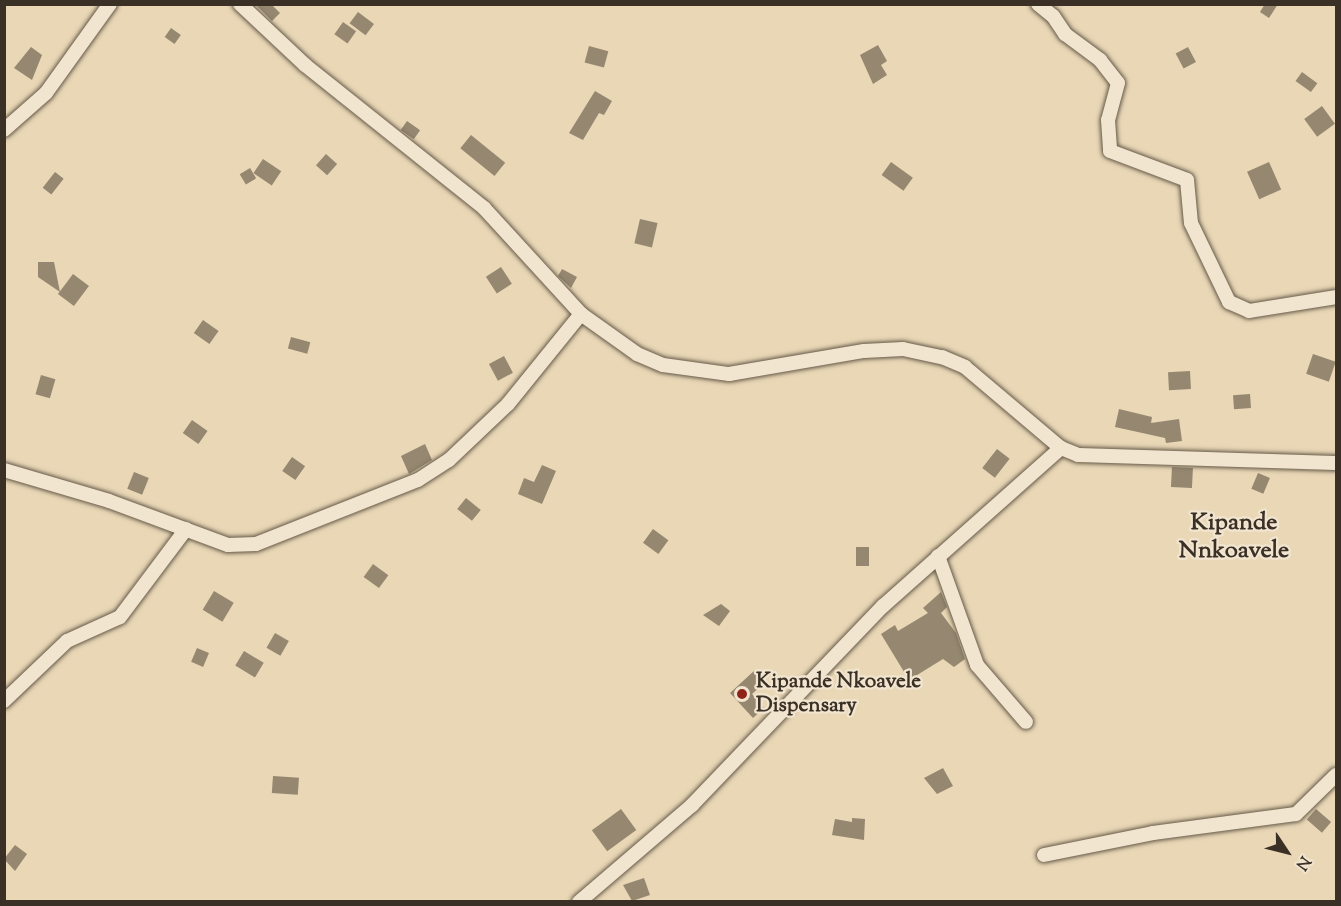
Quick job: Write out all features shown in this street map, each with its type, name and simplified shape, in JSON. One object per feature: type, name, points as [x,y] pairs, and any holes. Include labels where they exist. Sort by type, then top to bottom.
[{"type":"street","points":[[4,130],[46,93],[110,4]]},
{"type":"street","points":[[240,4],[314,72],[484,208],[581,314],[637,354],[663,365],[729,374],[864,351],[903,349],[942,357],[984,380],[1061,448],[1096,456],[1336,463]]},
{"type":"street","points":[[1038,4],[1053,16],[1065,34],[1100,60],[1118,83],[1108,120],[1110,151],[1187,180],[1191,223],[1229,302],[1249,311],[1336,297]]},
{"type":"street","points":[[4,470],[109,501],[228,545],[256,544],[418,480],[449,460],[487,426],[581,314]]},
{"type":"street","points":[[579,902],[692,805],[809,680],[938,556],[1061,448]]},
{"type":"street","points":[[4,701],[67,641],[120,617],[186,529]]},
{"type":"street","points":[[938,556],[977,665],[1026,722]]},
{"type":"street","points":[[1044,855],[1184,828],[1296,814],[1336,775]]},
{"type":"building","points":[[255,4],[271,4],[280,13],[272,21]]},
{"type":"building","points":[[1265,4],[1278,4],[1269,18],[1260,12]]},
{"type":"building","points":[[358,12],[374,24],[366,35],[350,23]]},
{"type":"building","points":[[343,22],[356,31],[348,43],[334,34]]},
{"type":"building","points":[[171,28],[181,35],[175,44],[165,37]]},
{"type":"building","points":[[878,45],[887,61],[881,65],[887,75],[873,84],[860,55]]},
{"type":"building","points":[[589,46],[608,51],[604,68],[585,62]]},
{"type":"building","points":[[31,47],[42,55],[32,80],[14,68]]},
{"type":"building","points":[[1188,47],[1196,62],[1184,69],[1176,54]]},
{"type":"building","points":[[1302,72],[1317,83],[1311,92],[1296,81]]},
{"type":"building","points":[[595,91],[612,101],[604,115],[599,113],[583,140],[569,133]]},
{"type":"building","points":[[1322,106],[1335,124],[1317,137],[1304,119]]},
{"type":"building","points":[[407,121],[420,130],[414,139],[401,130]]},
{"type":"building","points":[[471,135],[505,163],[494,176],[460,148]]},
{"type":"building","points":[[326,154],[337,164],[327,175],[316,165]]},
{"type":"building","points":[[263,159],[281,171],[272,185],[253,173]]},
{"type":"building","points":[[891,162],[913,178],[903,191],[882,175]]},
{"type":"building","points":[[1269,162],[1281,189],[1259,199],[1247,172]]},
{"type":"building","points":[[250,168],[256,178],[246,184],[240,174]]},
{"type":"building","points":[[55,172],[64,179],[51,195],[43,188]]},
{"type":"building","points":[[640,219],[658,223],[652,247],[634,243]]},
{"type":"building","points":[[38,262],[54,262],[60,292],[38,277]]},
{"type":"building","points":[[501,267],[512,284],[497,294],[486,277]]},
{"type":"building","points":[[562,269],[577,277],[571,288],[558,276]]},
{"type":"building","points":[[73,274],[89,286],[74,306],[58,294]]},
{"type":"building","points":[[203,320],[219,331],[209,344],[194,333]]},
{"type":"building","points":[[291,337],[310,342],[307,354],[288,349]]},
{"type":"building","points":[[1313,354],[1336,362],[1329,382],[1306,374]]},
{"type":"building","points":[[504,356],[513,373],[498,381],[489,364]]},
{"type":"building","points":[[1190,371],[1191,389],[1169,390],[1168,372]]},
{"type":"building","points":[[41,375],[55,379],[50,398],[35,394]]},
{"type":"building","points":[[1250,394],[1251,408],[1234,409],[1233,395]]},
{"type":"building","points":[[1119,409],[1152,417],[1151,423],[1179,419],[1182,441],[1166,443],[1165,438],[1115,427]]},
{"type":"building","points":[[192,420],[208,431],[198,444],[183,433]]},
{"type":"building","points":[[425,444],[432,460],[409,474],[401,456]]},
{"type":"building","points":[[997,449],[1010,459],[995,478],[982,468]]},
{"type":"building","points":[[292,457],[305,466],[295,480],[282,471]]},
{"type":"building","points":[[542,465],[556,471],[542,504],[518,494],[524,478],[534,482]]},
{"type":"building","points":[[1172,467],[1193,468],[1192,488],[1171,487]]},
{"type":"building","points":[[134,472],[149,478],[142,495],[127,489]]},
{"type":"building","points":[[1258,473],[1270,478],[1263,494],[1251,489]]},
{"type":"building","points":[[466,498],[481,510],[472,521],[457,509]]},
{"type":"building","points":[[653,529],[668,540],[658,554],[643,543]]},
{"type":"building","points":[[856,547],[869,547],[869,566],[856,566]]},
{"type":"building","points":[[373,564],[388,575],[379,588],[364,577]]},
{"type":"building","points":[[214,591],[234,603],[222,622],[203,610]]},
{"type":"building","points":[[941,592],[947,607],[941,613],[956,633],[965,659],[954,667],[943,659],[909,680],[881,634],[895,625],[898,631],[928,613],[923,608]]},
{"type":"building","points":[[721,604],[730,611],[719,626],[703,615]]},
{"type":"building","points":[[275,633],[289,641],[280,656],[266,648]]},
{"type":"building","points":[[197,648],[209,653],[203,667],[191,662]]},
{"type":"building","points":[[244,651],[264,663],[255,677],[235,666]]},
{"type":"building","name":"Kipande Nkoavele Dispensary","points":[[755,670],[765,682],[752,694],[764,708],[753,718],[730,693]]},
{"type":"building","points":[[943,768],[953,786],[937,794],[924,778]]},
{"type":"building","points":[[273,776],[299,778],[298,795],[272,793]]},
{"type":"building","points":[[621,809],[636,830],[607,851],[592,830]]},
{"type":"building","points":[[1316,809],[1331,822],[1322,833],[1307,820]]},
{"type":"building","points":[[852,818],[865,819],[864,840],[832,835],[835,819],[852,822]]},
{"type":"building","points":[[15,845],[27,854],[15,871],[4,859]]},
{"type":"building","points":[[644,878],[650,895],[632,901],[623,885]]},
{"type":"place","name":"Kipande Nkoavele Dispensary","points":[[742,694]]},
{"type":"district","name":"Kipande Nnkoavele","points":[[1234,538]]}]
